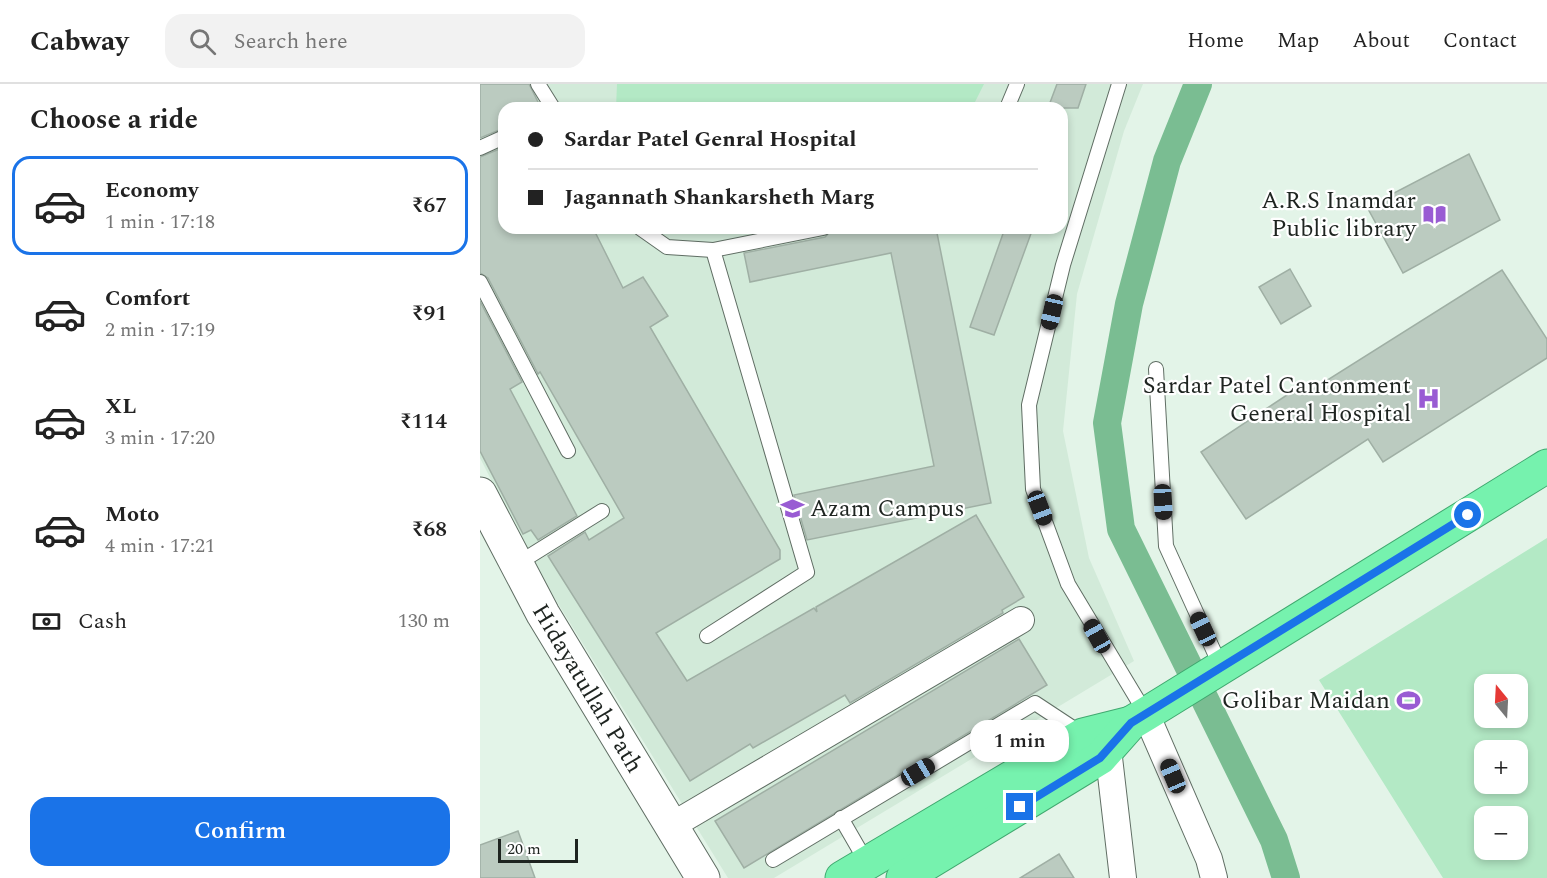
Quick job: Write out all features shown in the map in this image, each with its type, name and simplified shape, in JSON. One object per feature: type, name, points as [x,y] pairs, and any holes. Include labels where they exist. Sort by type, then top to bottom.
[{"type":"highway","points":[[854,870],[1138,719],[1547,466]]},
{"type":"highway","points":[[903,878],[1100,758],[1095,742]]},
{"type":"street","name":"Hidayatullah Path","points":[[480,494],[543,614],[703,878]]},
{"type":"street","points":[[671,826],[1021,620]]},
{"type":"street","points":[[1138,719],[1209,859],[1214,878]]},
{"type":"street","points":[[1095,742],[1124,878]]},
{"type":"lane","points":[[538,84],[549,102]]},
{"type":"lane","points":[[1009,102],[1017,84]]},
{"type":"lane","points":[[1119,84],[1063,265],[1029,405],[1033,489],[1068,584],[1138,719]]},
{"type":"lane","points":[[480,148],[498,140]]},
{"type":"lane","points":[[649,234],[667,247],[713,250],[793,234]]},
{"type":"lane","points":[[707,636],[807,572],[713,250]]},
{"type":"lane","points":[[480,282],[568,451]]},
{"type":"lane","points":[[1156,369],[1166,546],[1221,667]]},
{"type":"lane","points":[[517,564],[602,511]]},
{"type":"lane","points":[[773,860],[1035,703],[1095,742]]},
{"type":"lane","points":[[841,818],[854,870]]},
{"type":"shaded area","name":"Azam Campus","points":[[480,84],[1143,84],[1124,131],[1077,294],[1063,431],[1089,558],[1134,661],[774,878],[728,878],[536,568],[480,458]]},
{"type":"green space","points":[[617,84],[984,84],[975,102],[616,102]]},
{"type":"green space","name":"Golibar Maidan","points":[[1547,538],[1547,878],[1443,878],[1319,680]]},
{"type":"building","points":[[480,84],[529,84],[538,102],[498,102],[498,130],[480,138]]},
{"type":"building","points":[[1057,84],[1086,84],[1078,108],[1068,108],[1068,102],[1050,102]]},
{"type":"building","points":[[498,150],[498,234],[596,234],[623,288],[643,277],[668,316],[650,327],[780,550],[780,559],[656,633],[687,681],[814,608],[817,612],[816,607],[976,515],[1024,597],[1002,610],[1003,613],[850,703],[845,695],[753,748],[750,744],[690,781],[548,556],[585,532],[589,540],[624,518],[540,372],[538,374],[488,278],[480,273],[480,157]]},
{"type":"building","name":"A.R.S Inamdar Public library","points":[[1469,154],[1500,220],[1403,273],[1367,207]]},
{"type":"building","points":[[828,234],[937,234],[991,503],[807,540],[794,495],[934,466],[891,253],[750,282],[744,253],[825,237]]},
{"type":"building","points":[[1003,234],[1031,234],[994,335],[970,327]]},
{"type":"building","points":[[1290,269],[1311,306],[1281,324],[1259,287]]},
{"type":"building","points":[[1502,270],[1547,339],[1547,358],[1383,462],[1368,439],[1246,519],[1201,452],[1302,385],[1307,393]]},
{"type":"building","points":[[480,301],[522,382],[510,389],[577,516],[538,540],[531,530],[523,534],[480,451]]},
{"type":"building","points":[[1019,639],[1047,685],[744,868],[715,821]]},
{"type":"building","points":[[518,831],[535,878],[480,878],[480,845]]},
{"type":"building","points":[[1059,854],[1074,878],[1020,878]]},
{"type":"waterway","points":[[1198,84],[1167,161],[1129,304],[1107,423],[1121,529],[1274,840],[1286,878]]},
{"type":"place","name":"A.R.S Inamdar Public library","points":[[1434,214]]},
{"type":"place","name":"Sardar Patel Cantonment General Hospital","points":[[1429,399]]},
{"type":"place","name":"Azam Campus","points":[[792,508]]},
{"type":"place","name":"Golibar Maidan","points":[[1408,700]]},
{"type":"route","points":[[1020,807],[1100,758],[1131,723],[1468,515]]}]
